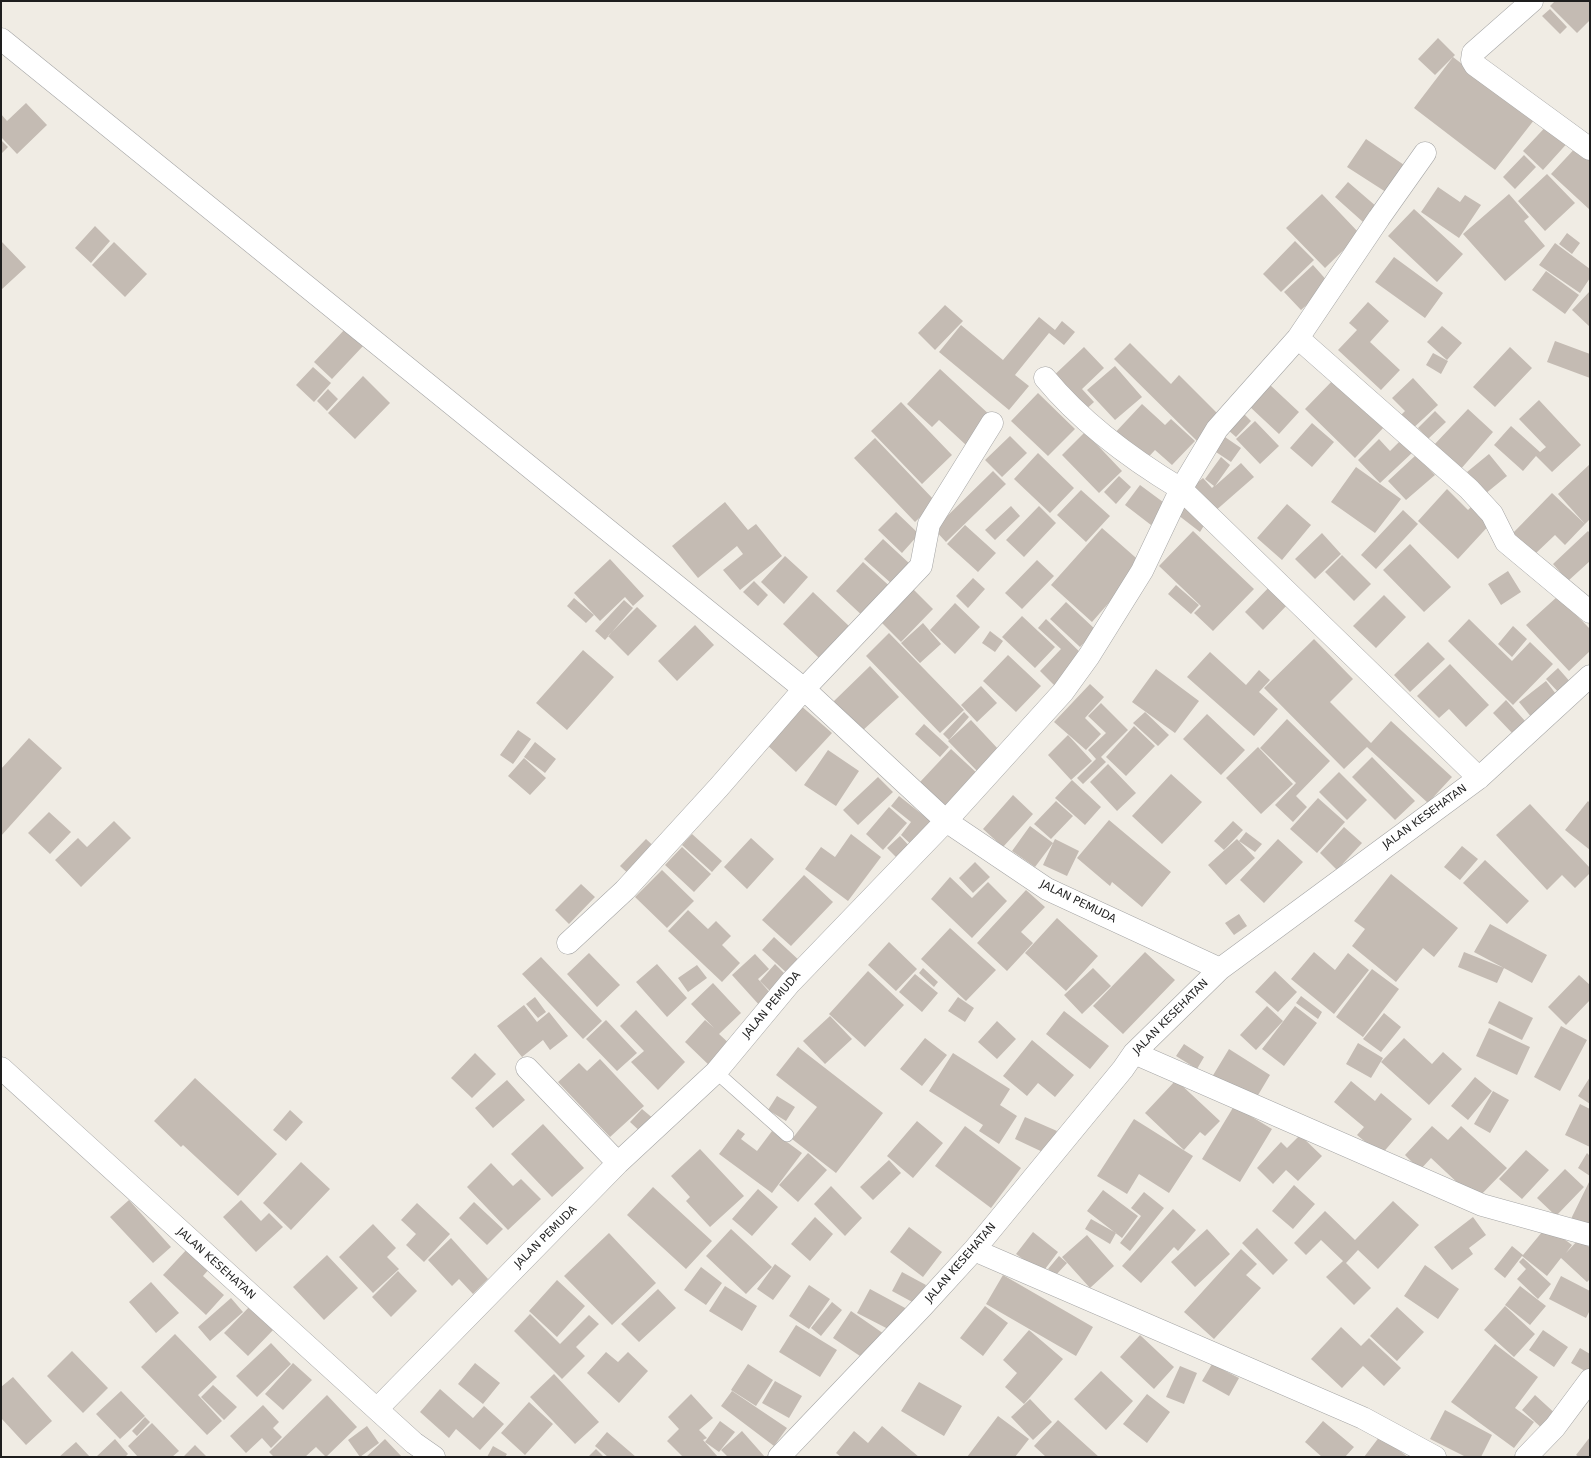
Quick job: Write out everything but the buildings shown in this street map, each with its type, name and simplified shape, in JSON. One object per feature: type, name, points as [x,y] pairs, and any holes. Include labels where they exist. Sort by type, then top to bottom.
[{"type":"street","points":[[1532,1],[1473,53],[1472,60],[1475,64],[1590,149]]},
{"type":"street","points":[[1,39],[804,689],[946,821],[1063,692],[1089,656],[1142,571],[1181,490],[1217,429],[1298,338],[1425,153]]},
{"type":"street","points":[[1298,338],[1469,489],[1492,514],[1506,542],[1590,612]]},
{"type":"street","points":[[1045,378],[1058,394],[1116,447],[1181,490],[1478,778]]},
{"type":"street","points":[[568,943],[625,890],[719,787],[804,689],[921,566],[929,524],[992,423]]},
{"type":"street","name":"JALAN KESEHATAN","points":[[779,1457],[922,1307],[974,1250],[1134,1053],[1220,969],[1478,778],[1590,676]]},
{"type":"street","name":"JALAN PEMUDA","points":[[377,1409],[618,1163],[716,1072],[790,983],[946,821],[1047,889],[1220,969]]},
{"type":"street","points":[[1134,1053],[1482,1205],[1590,1235]]},
{"type":"street","name":"JALAN KESEHATAN","points":[[1,1068],[414,1443],[434,1457]]},
{"type":"street","points":[[527,1068],[618,1163]]},
{"type":"street","points":[[974,1250],[1363,1418],[1435,1457]]},
{"type":"street","points":[[1526,1457],[1556,1427],[1590,1380]]},
{"type":"lane","points":[[716,1072],[787,1135]]}]
